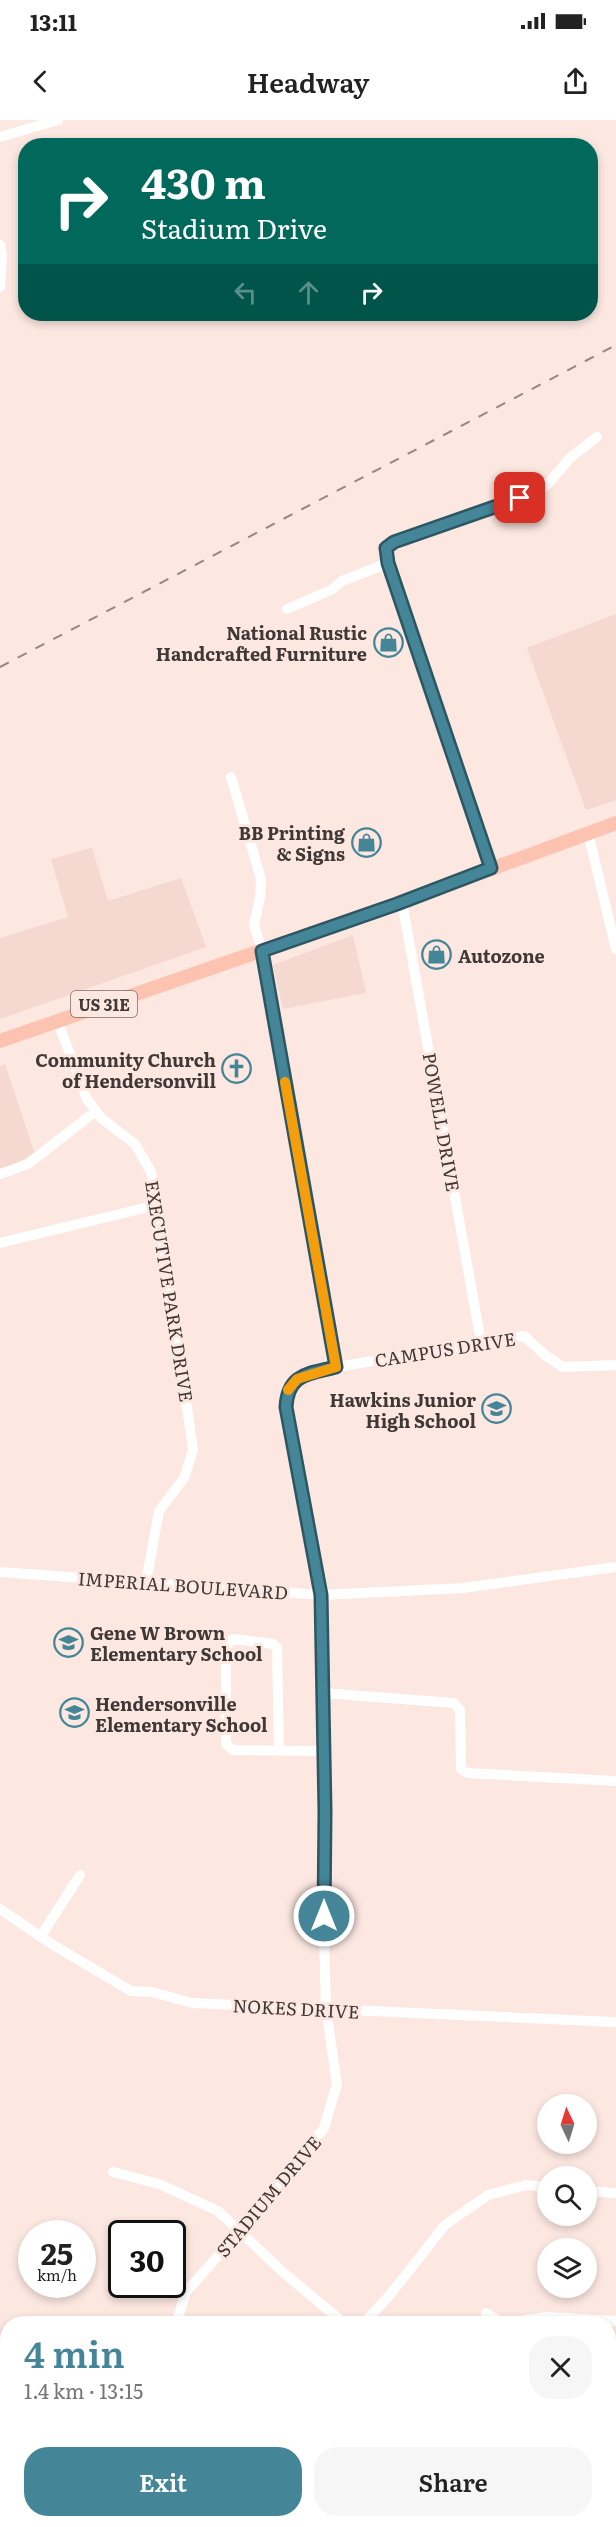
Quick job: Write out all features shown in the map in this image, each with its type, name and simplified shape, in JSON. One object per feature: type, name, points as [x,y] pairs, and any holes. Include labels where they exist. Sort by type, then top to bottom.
[{"type":"main road","name":"US 31E","points":[[0,1041],[402,902],[616,823]]},
{"type":"street","points":[[0,137],[58,120]]},
{"type":"street","points":[[0,245],[2,255],[0,287]]},
{"type":"street","points":[[491,868],[388,563],[386,548],[394,542],[540,491],[570,458],[597,437]]},
{"type":"street","points":[[287,609],[331,590],[342,581],[388,563]]},
{"type":"street","points":[[231,777],[261,879],[260,898],[254,925],[262,951],[336,1367]]},
{"type":"street","points":[[588,833],[616,949]]},
{"type":"street","name":"POWELL DRIVE","points":[[402,902],[481,1342]]},
{"type":"street","name":"EXECUTIVE PARK DRIVE","points":[[57,1020],[87,1100],[96,1111],[135,1144],[151,1172],[157,1205],[193,1442],[192,1460],[184,1478],[159,1511],[146,1582]]},
{"type":"street","points":[[0,1174],[28,1164],[96,1111]]},
{"type":"street","points":[[0,1243],[157,1205]]},
{"type":"street","name":"CAMPUS DRIVE","points":[[336,1367],[524,1336],[545,1355],[563,1367],[616,1365]]},
{"type":"street","name":"STADIUM DRIVE","points":[[178,2316],[186,2292],[324,2128],[337,2084],[326,2009],[321,1595],[286,1407],[290,1385],[297,1379],[336,1367]]},
{"type":"street","name":"IMPERIAL BOULEVARD","points":[[0,1572],[321,1595],[463,1588],[616,1567]]},
{"type":"street","points":[[279,1750],[277,1648],[273,1644],[233,1639],[226,1646],[226,1744],[233,1750],[322,1751]]},
{"type":"street","points":[[323,1693],[454,1703],[460,1710],[461,1769],[468,1773],[616,1781]]},
{"type":"street","points":[[40,1936],[80,1875]]},
{"type":"street","name":"NOKES DRIVE","points":[[0,1909],[40,1936],[131,1990],[152,1992],[192,2003],[616,2022]]},
{"type":"street","points":[[113,2172],[159,2184],[218,2211],[284,2273],[335,2316]]},
{"type":"street","points":[[370,2316],[445,2225],[488,2195],[526,2185],[537,2186]]},
{"type":"street","points":[[597,2192],[616,2193]]},
{"type":"street","points":[[486,2313],[491,2316]]},
{"type":"shaded area","points":[[616,614],[616,800],[586,810],[527,648]]},
{"type":"shaded area","points":[[92,848],[108,901],[181,878],[206,947],[0,1019],[0,938],[68,917],[51,859]]},
{"type":"shaded area","points":[[353,935],[366,993],[283,1009],[273,965]]},
{"type":"shaded area","points":[[5,1064],[34,1152],[18,1163],[0,1169],[0,1066]]},
{"type":"railway","points":[[0,667],[616,345]]},
{"type":"slow traffic","points":[[285,1082],[336,1367],[307,1374],[297,1379],[288,1390]]},
{"type":"place","name":"National Rustic Handcrafted Furniture","points":[[388,642]]},
{"type":"place","name":"BB Printing & Signs","points":[[366,842]]},
{"type":"place","name":"Autozone","points":[[437,955]]},
{"type":"place","name":"Community Church of Hendersonvill","points":[[237,1069]]},
{"type":"place","name":"Hawkins Junior High School","points":[[497,1409]]},
{"type":"place","name":"Gene W Brown Elementary School","points":[[69,1642]]},
{"type":"place","name":"Hendersonville Elementary School","points":[[74,1713]]},
{"type":"route","points":[[324,1916],[325,1811],[322,1751],[321,1595],[286,1407],[290,1385],[297,1379],[307,1374],[336,1367],[262,951],[397,904],[491,868],[388,563],[386,548],[394,542],[520,498]]}]
